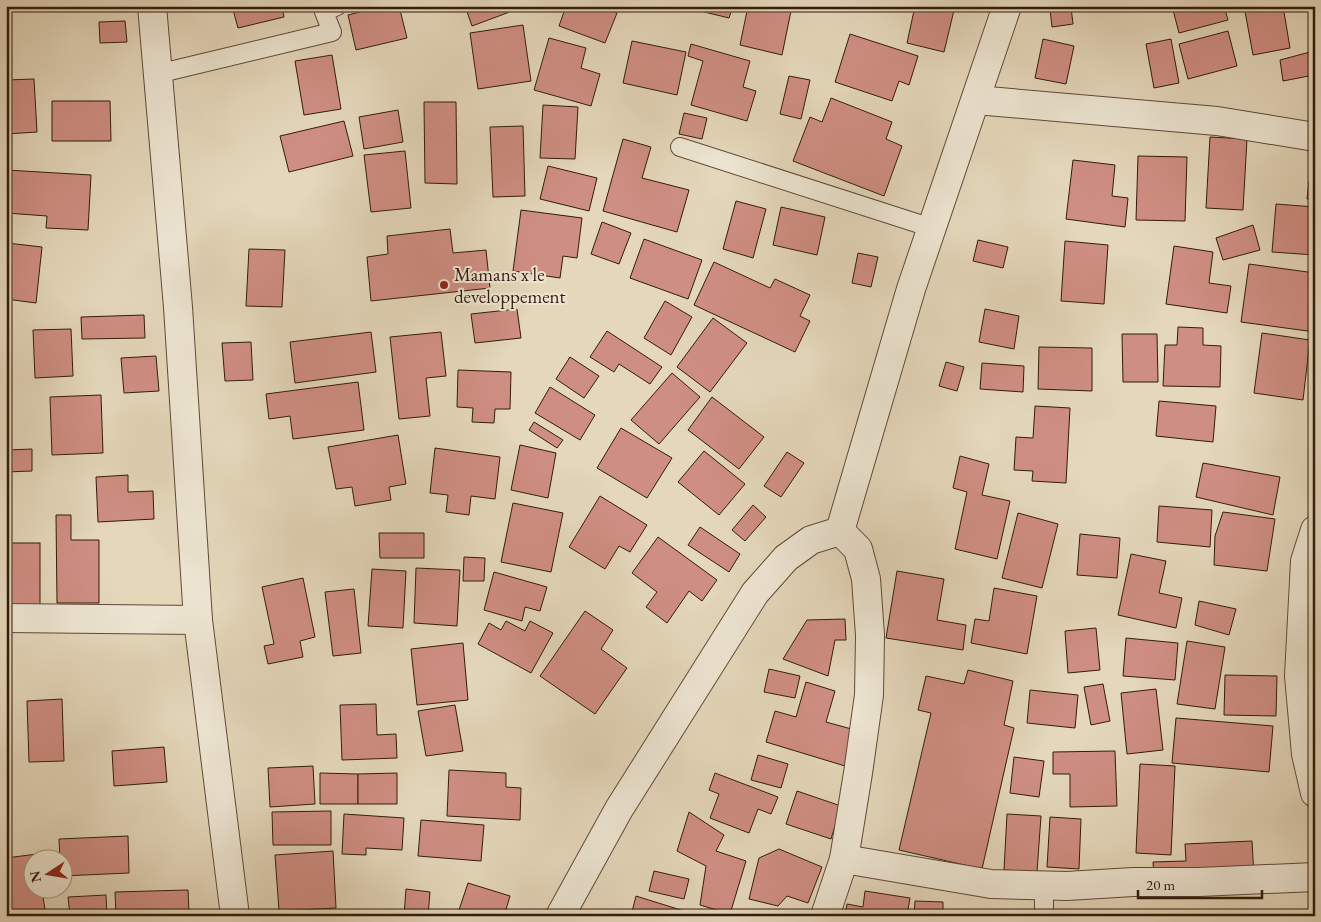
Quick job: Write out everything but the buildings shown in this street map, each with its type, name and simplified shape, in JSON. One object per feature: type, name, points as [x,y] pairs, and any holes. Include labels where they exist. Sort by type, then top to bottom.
[{"type":"street","points":[[152,6],[178,308],[198,620],[235,916]]},
{"type":"street","points":[[840,531],[911,289],[1007,6]]},
{"type":"street","points":[[976,100],[1217,120],[1315,137]]},
{"type":"street","points":[[1315,530],[1305,561],[1299,676],[1306,754],[1315,792]]},
{"type":"street","points":[[825,916],[844,859],[869,695],[870,635],[866,579],[858,549],[840,531]]},
{"type":"street","points":[[560,916],[619,809],[755,593],[786,558],[811,540],[840,531]]},
{"type":"street","points":[[6,618],[198,620]]},
{"type":"street","points":[[844,859],[991,884],[1068,886],[1133,882],[1199,882],[1315,877]]},
{"type":"lane","points":[[157,74],[332,32],[324,12],[337,6]]},
{"type":"lane","points":[[680,147],[932,228]]},
{"type":"lane","points":[[1044,885],[1044,916]]},
{"type":"place","name":"Mamans x le developpement","points":[[444,285]]}]
